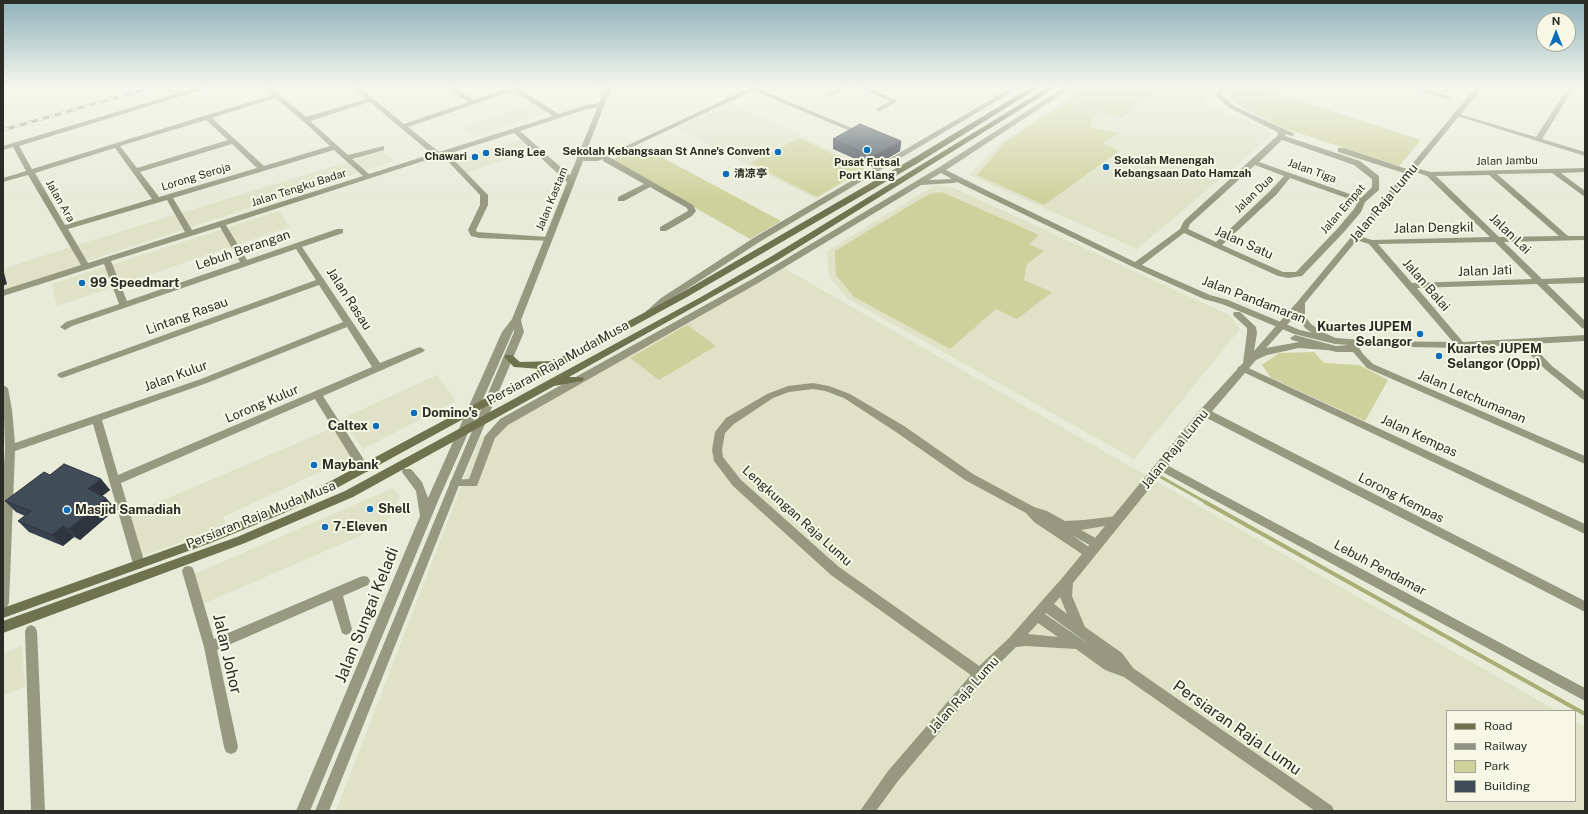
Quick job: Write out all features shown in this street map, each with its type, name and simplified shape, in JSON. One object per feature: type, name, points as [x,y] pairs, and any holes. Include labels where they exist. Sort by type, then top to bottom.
[{"type":"main road","name":"Persiaran Raja Muda Musa","points":[[3,613],[209,539],[272,513],[364,468],[560,363],[733,267],[974,124]]},
{"type":"main road","name":"Persiaran Raja Muda Musa","points":[[3,627],[180,564],[314,510],[349,494],[704,299],[993,124]]},
{"type":"main road","points":[[509,357],[516,366],[538,366],[560,363]]},
{"type":"main road","points":[[545,385],[579,379]]},
{"type":"street","points":[[3,148],[85,124]]},
{"type":"street","points":[[3,180],[184,124]]},
{"type":"street","points":[[215,124],[263,169]]},
{"type":"street","points":[[309,124],[368,178]]},
{"type":"street","points":[[401,124],[441,154],[484,195],[484,205],[472,230],[474,234],[479,236],[548,240]]},
{"type":"street","points":[[404,126],[410,124]]},
{"type":"street","name":"Jalan Tengku Badar","points":[[3,293],[368,178],[533,124]]},
{"type":"street","name":"Jalan Kastam","points":[[473,410],[507,332],[516,320],[594,124]]},
{"type":"street","points":[[580,159],[595,159],[628,147],[678,124]]},
{"type":"street","points":[[838,124],[852,130]]},
{"type":"street","points":[[644,317],[664,300],[758,239],[954,124]]},
{"type":"street","points":[[455,483],[473,483],[490,436],[494,430],[504,422],[757,280],[938,171],[1011,124]]},
{"type":"street","name":"Jalan Empat","points":[[1263,124],[1280,133],[1341,153],[1376,178],[1376,188],[1362,201],[1358,210],[1341,230],[1296,276]]},
{"type":"street","name":"Jalan Raja Lumu","points":[[866,811],[893,776],[980,674],[1013,642],[1067,581],[1244,365],[1301,303],[1449,124]]},
{"type":"street","points":[[1486,124],[1585,154]]},
{"type":"street","points":[[1538,140],[1548,124]]},
{"type":"street","points":[[515,130],[572,181]]},
{"type":"street","points":[[1136,265],[1183,230],[1187,223],[1253,162],[1280,133]]},
{"type":"street","points":[[136,172],[233,141]]},
{"type":"street","name":"Jalan Ara","points":[[15,145],[86,267]]},
{"type":"street","points":[[116,145],[157,200]]},
{"type":"street","name":"Lorong Seroja","points":[[63,228],[335,147]]},
{"type":"street","points":[[577,168],[606,159],[628,147]]},
{"type":"street","points":[[347,158],[381,148]]},
{"type":"street","name":"Jalan Lai","points":[[1341,153],[1430,174],[1585,326]]},
{"type":"street","points":[[917,183],[958,181],[957,169],[959,158]]},
{"type":"street","points":[[606,159],[690,207],[692,211],[663,229]]},
{"type":"street","name":"Jalan Tiga","points":[[1253,162],[1362,201]]},
{"type":"street","name":"Jalan Jambu","points":[[1430,174],[1585,170]]},
{"type":"street","name":"Jalan Pandamaran","points":[[938,171],[1206,297],[1225,302],[1278,329]]},
{"type":"street","points":[[1554,171],[1585,195]]},
{"type":"street","points":[[1490,172],[1566,238]]},
{"type":"street","name":"Jalan Dua","points":[[1217,245],[1273,193],[1289,175]]},
{"type":"street","points":[[621,199],[650,184]]},
{"type":"street","points":[[169,197],[190,234]]},
{"type":"street","points":[[222,224],[244,264]]},
{"type":"street","name":"Jalan Satu","points":[[1183,230],[1281,274],[1296,276]]},
{"type":"street","name":"Lebuh Berangan","points":[[65,327],[69,324],[340,231]]},
{"type":"street","name":"Jalan Dengkil","points":[[1356,237],[1372,242],[1585,238]]},
{"type":"street","name":"Jalan Balai","points":[[1372,242],[1461,345]]},
{"type":"street","name":"Jalan Rasau","points":[[298,246],[378,368]]},
{"type":"street","points":[[107,261],[124,305]]},
{"type":"street","name":"Jalan Jati","points":[[1410,286],[1585,280]]},
{"type":"street","name":"Lintang Rasau","points":[[62,375],[322,281]]},
{"type":"street","points":[[1206,297],[1219,306],[1307,342],[1401,350],[1437,345],[1585,338]]},
{"type":"street","points":[[1301,303],[1300,316],[1308,326],[1336,345]]},
{"type":"street","points":[[1237,314],[1251,327],[1252,333],[1244,365]]},
{"type":"street","name":"Jalan Kastam","points":[[482,420],[519,332],[516,320]]},
{"type":"street","name":"Jalan Kulur","points":[[10,449],[98,420],[204,381],[349,323]]},
{"type":"street","points":[[1522,341],[1549,368],[1585,397]]},
{"type":"street","points":[[1244,365],[1264,352],[1291,346],[1336,345]]},
{"type":"street","name":"Jalan Letchumanan","points":[[1353,346],[1370,366],[1585,460]]},
{"type":"street","name":"Lorong Kulur","points":[[115,481],[420,350]]},
{"type":"street","name":"Jalan Kempas","points":[[1244,365],[1585,529]]},
{"type":"street","name":"Lengkungan Raja Lumu","points":[[980,674],[835,571],[807,548],[737,483],[718,458],[718,439],[720,432],[730,421],[770,396],[798,387],[826,388],[847,396],[900,429],[969,477],[1030,510],[1043,514],[1097,544]]},
{"type":"street","points":[[3,388],[7,410],[10,449],[3,603]]},
{"type":"street","points":[[317,394],[364,468]]},
{"type":"street","name":"Jalan Sungai Keladi","points":[[303,811],[426,517],[473,410]]},
{"type":"street","name":"Lorong Kempas","points":[[1205,412],[1585,607]]},
{"type":"street","points":[[98,420],[139,564]]},
{"type":"street","points":[[322,811],[482,420]]},
{"type":"street","name":"Lebuh Pendamar","points":[[1161,466],[1585,695]]},
{"type":"street","points":[[408,472],[421,491],[426,517]]},
{"type":"street","name":"Lengkungan Raja Lumu","points":[[1030,510],[1038,519],[1089,553]]},
{"type":"street","points":[[1064,525],[1084,525],[1117,520]]},
{"type":"street","name":"Jalan Johor","points":[[188,571],[210,646],[230,747]]},
{"type":"street","points":[[210,646],[364,581]]},
{"type":"street","points":[[1013,642],[1026,640],[1079,638],[1066,596],[1067,581]]},
{"type":"street","points":[[336,594],[346,629]]},
{"type":"street","name":"Persiaran Raja Lumu","points":[[1041,610],[1079,638],[1110,666],[1128,672],[1327,811]]},
{"type":"street","points":[[32,631],[38,811]]},
{"type":"shaded area","points":[[474,124],[512,124],[473,137],[462,128]]},
{"type":"shaded area","name":"Sekolah Kebangsaan St Anne's Convent","points":[[686,124],[777,124],[868,168],[816,199],[676,129]]},
{"type":"shaded area","name":"Sekolah Menengah Kebangsaan Dato Hamzah","points":[[1028,124],[1255,124],[1270,130],[1272,135],[1137,249],[969,175],[1001,142]]},
{"type":"shaded area","points":[[522,139],[535,150],[466,173],[454,160]]},
{"type":"shaded area","points":[[381,149],[394,161],[87,261],[77,245],[347,162]]},
{"type":"shaded area","points":[[937,184],[954,188],[1229,315],[1240,329],[1134,459],[847,298],[829,277],[827,251]]},
{"type":"shaded area","points":[[279,211],[290,227],[57,306],[52,284]]},
{"type":"shaded area","points":[[71,247],[82,267],[3,292],[3,269]]},
{"type":"shaded area","points":[[784,268],[1555,710],[1446,710],[1446,802],[1576,802],[1576,722],[1585,727],[1585,811],[336,811],[480,438]]},
{"type":"shaded area","points":[[437,375],[455,399],[454,402],[363,449],[341,419]]},
{"type":"shaded area","points":[[333,428],[352,457],[223,517],[226,526],[142,556],[130,514]]},
{"type":"shaded area","points":[[393,488],[400,496],[390,518],[358,537],[203,604],[194,574]]},
{"type":"shaded area","points":[[22,646],[25,687],[3,695],[3,653]]},
{"type":"green space","points":[[1033,124],[1090,124],[1089,127],[1118,133],[1103,143],[1119,151],[1044,205],[977,175],[1006,142]]},
{"type":"green space","points":[[1276,124],[1371,124],[1421,140],[1399,166],[1286,129]]},
{"type":"green space","points":[[799,138],[865,169],[817,197],[750,163]]},
{"type":"green space","points":[[641,146],[781,221],[750,239],[611,160]]},
{"type":"green space","points":[[942,192],[1039,235],[1029,244],[1044,251],[1027,264],[1024,280],[1052,292],[1017,319],[996,309],[950,349],[854,297],[836,275],[835,251],[929,194]]},
{"type":"green space","points":[[687,325],[716,346],[659,380],[630,358]]},
{"type":"green space","points":[[1314,352],[1324,363],[1359,365],[1388,380],[1365,421],[1271,378],[1262,365],[1279,353]]},
{"type":"building","points":[[860,124],[901,141],[873,157],[833,139]]},
{"type":"building","name":"Masjid Samadiah","points":[[64,464],[101,479],[88,489],[106,498],[69,529],[63,526],[52,535],[18,521],[31,511],[5,501],[44,472],[50,475]]},
{"type":"waterway","points":[[1161,477],[1207,503]]},
{"type":"waterway","points":[[1205,502],[1585,714]]},
{"type":"railway","points":[[3,130],[24,124]]},
{"type":"place","name":"Pusat Futsal Port Klang","points":[[867,150]]},
{"type":"place","name":"Sekolah Kebangsaan St Anne's Convent","points":[[778,152]]},
{"type":"place","name":"Siang Lee","points":[[486,153]]},
{"type":"place","name":"Chawari","points":[[475,157]]},
{"type":"place","name":"Sekolah Menengah Kebangsaan Dato Hamzah","points":[[1106,167]]},
{"type":"place","name":"清凉亭","points":[[726,174]]},
{"type":"place","name":"99 Speedmart","points":[[82,283]]},
{"type":"place","name":"Kuartes JUPEM Selangor","points":[[1420,334]]},
{"type":"place","name":"Kuartes JUPEM Selangor (Opp)","points":[[1439,356]]},
{"type":"place","name":"Domino's","points":[[414,413]]},
{"type":"place","name":"Caltex","points":[[376,426]]},
{"type":"place","name":"Maybank","points":[[314,465]]},
{"type":"place","name":"Shell","points":[[370,509]]},
{"type":"place","name":"Masjid Samadiah","points":[[67,510]]},
{"type":"place","name":"7-Eleven","points":[[325,527]]}]
